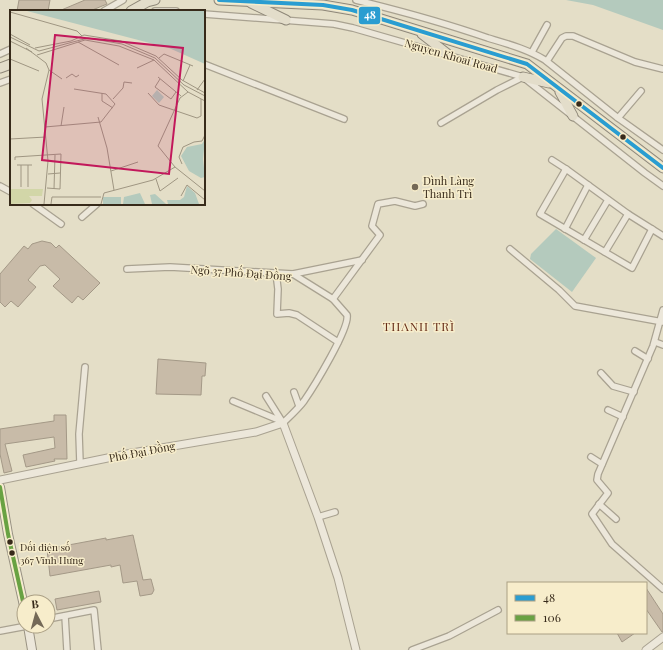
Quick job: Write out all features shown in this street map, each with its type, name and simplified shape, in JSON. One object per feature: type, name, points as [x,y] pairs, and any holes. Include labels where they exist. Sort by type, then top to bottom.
[{"type":"main road","name":"Nguyen Khoai Road","points":[[219,0],[323,5],[352,10],[527,64],[660,166],[663,173]]},
{"type":"main road","points":[[133,10],[150,1]]},
{"type":"main road","points":[[248,2],[286,20]]},
{"type":"main road","points":[[416,30],[449,55]]},
{"type":"main road","points":[[0,68],[10,64]]},
{"type":"main road","points":[[523,77],[555,86],[573,116]]},
{"type":"main road","points":[[0,487],[4,529],[21,594]]},
{"type":"main road","points":[[29,634],[32,650]]},
{"type":"street","points":[[106,10],[122,0]]},
{"type":"street","points":[[356,0],[475,33],[532,52],[547,61],[618,118],[663,150]]},
{"type":"street","name":"Nguyen Khoai Road","points":[[205,14],[334,24],[353,28],[523,77],[663,186]]},
{"type":"street","points":[[532,52],[547,25]]},
{"type":"street","points":[[547,61],[562,38],[573,36],[635,62],[663,69]]},
{"type":"street","points":[[0,54],[10,49]]},
{"type":"street","points":[[205,64],[344,119]]},
{"type":"street","points":[[441,123],[497,90],[523,77]]},
{"type":"street","points":[[0,83],[10,79]]},
{"type":"street","points":[[618,118],[641,91]]},
{"type":"street","points":[[552,160],[628,214],[663,236]]},
{"type":"street","points":[[566,169],[540,214],[632,268],[652,229]]},
{"type":"street","points":[[565,229],[588,185]]},
{"type":"street","points":[[0,186],[10,191]]},
{"type":"street","points":[[584,240],[608,200]]},
{"type":"street","points":[[333,299],[380,235],[372,226],[378,204],[395,201],[415,206],[423,204]]},
{"type":"street","points":[[34,205],[61,224]]},
{"type":"street","points":[[82,218],[96,205]]},
{"type":"street","points":[[605,252],[628,214]]},
{"type":"street","points":[[510,249],[559,290],[575,306],[662,322]]},
{"type":"street","points":[[293,274],[362,260]]},
{"type":"street","name":"Ngõ 37 Phố Đại Đồng","points":[[127,269],[170,267],[293,274],[333,299],[347,315],[348,319],[338,342],[315,384],[299,406],[282,422]]},
{"type":"street","points":[[276,273],[278,289],[276,314],[290,313],[297,315],[338,342]]},
{"type":"street","points":[[662,587],[612,544],[592,514],[608,494],[597,480],[602,464],[655,342],[662,322],[663,310]]},
{"type":"street","points":[[655,342],[663,345]]},
{"type":"street","points":[[635,351],[648,359]]},
{"type":"street","points":[[80,463],[79,434],[85,367]]},
{"type":"street","points":[[601,373],[613,386],[634,392]]},
{"type":"street","points":[[294,392],[299,406]]},
{"type":"street","points":[[266,396],[282,422],[318,517],[338,578],[356,650]]},
{"type":"street","points":[[233,401],[282,422]]},
{"type":"street","points":[[608,410],[623,416]]},
{"type":"street","name":"Phố Đại Đồng","points":[[0,480],[163,447],[256,432],[282,422]]},
{"type":"street","points":[[592,457],[602,464]]},
{"type":"street","points":[[599,504],[616,519]]},
{"type":"street","points":[[318,517],[335,512]]},
{"type":"street","points":[[56,618],[94,610],[98,650]]},
{"type":"street","points":[[412,650],[449,636],[498,610]]},
{"type":"street","points":[[64,616],[68,650]]},
{"type":"street","points":[[0,631],[16,628]]},
{"type":"street","points":[[646,650],[663,636]]},
{"type":"shaded area","points":[[566,0],[663,0],[663,30],[593,5]]},
{"type":"shaded area","points":[[556,229],[596,258],[572,292],[530,259],[531,254]]},
{"type":"building","points":[[19,0],[50,0],[48,10],[17,10]]},
{"type":"building","points":[[85,0],[105,0],[107,4],[92,10],[61,10]]},
{"type":"building","points":[[42,241],[51,243],[56,248],[59,245],[100,283],[83,300],[78,296],[72,303],[53,286],[60,279],[45,265],[40,266],[28,280],[36,287],[18,307],[11,301],[5,307],[0,302],[0,274],[24,246],[28,249],[32,244]]},
{"type":"building","points":[[158,359],[206,363],[205,376],[202,376],[201,395],[156,394]]},
{"type":"building","points":[[54,415],[66,415],[67,459],[54,459],[55,461],[26,467],[23,455],[55,448],[54,437],[5,444],[12,471],[4,473],[0,454],[0,429],[54,421]]},
{"type":"building","points":[[133,535],[143,580],[151,579],[154,590],[152,594],[140,596],[137,581],[123,583],[120,565],[111,567],[111,565],[50,576],[47,549],[106,538],[106,540]]},
{"type":"building","points":[[647,590],[663,614],[662,632],[647,610]]},
{"type":"building","points":[[99,591],[101,602],[57,610],[56,599]]},
{"type":"building","points":[[618,634],[634,634],[622,642]]},
{"type":"transit line","name":"48","points":[[219,0],[323,5],[352,10],[527,64],[663,168]]},
{"type":"transit line","name":"106","points":[[0,487],[8,534],[21,594]]},
{"type":"place","name":"Đình Làng Thanh Trì","points":[[415,187]]},
{"type":"place","name":"Đối diện số 367 Vĩnh Hưng","points":[[12,553]]},
{"type":"district","name":"THANH TRÌ","points":[[419,327]]}]
